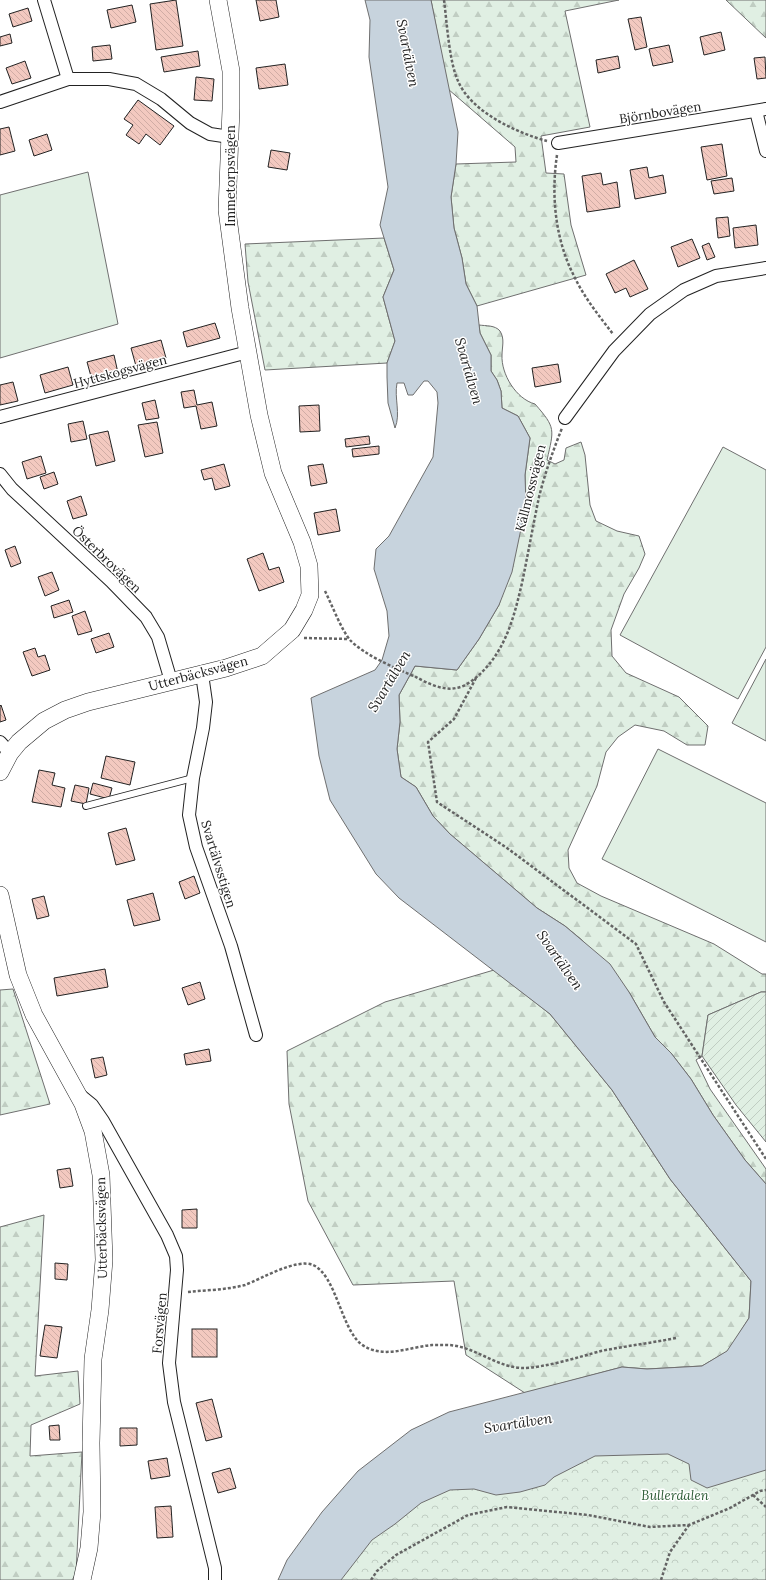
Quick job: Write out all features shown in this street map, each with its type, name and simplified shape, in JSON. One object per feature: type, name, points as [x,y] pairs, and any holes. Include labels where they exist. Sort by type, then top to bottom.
[{"type":"street","points":[[44,0],[68,79]]},
{"type":"street","name":"Immetorpsvägen","points":[[218,0],[231,71],[227,210],[240,308],[248,352]]},
{"type":"street","points":[[0,102],[68,79],[109,79],[136,84],[161,99],[190,123],[210,134],[230,137]]},
{"type":"street","points":[[761,110],[766,151]]},
{"type":"street","name":"Björnbovägen","points":[[558,143],[761,110]]},
{"type":"street","points":[[566,418],[614,351],[650,314],[684,290],[716,276],[766,268]]},
{"type":"street","name":"Hyttskogsvägen","points":[[0,417],[248,352]]},
{"type":"street","name":"Utterbäcksvägen","points":[[0,772],[5,748],[19,742],[44,721],[65,710],[88,702],[226,668],[262,656],[292,630],[304,610],[310,595],[309,566],[302,542],[273,473],[259,415],[248,352]]},
{"type":"street","name":"Österbrovägen","points":[[0,474],[12,489],[111,581],[146,617],[158,637],[171,681]]},
{"type":"street","name":"Svartälvsstigen","points":[[202,674],[206,702],[204,728],[193,778],[189,815],[196,847],[231,946],[256,1035]]},
{"type":"street","name":"Utterbäcksvägen","points":[[0,895],[18,975],[34,1016],[83,1104],[93,1131],[101,1175],[104,1260],[94,1359],[91,1443],[92,1512],[89,1548],[82,1580]]},
{"type":"street","name":"Forsvägen","points":[[77,1092],[92,1105],[103,1121],[167,1235],[176,1256],[177,1270],[169,1363],[174,1402],[215,1568],[215,1580]]},
{"type":"lane","points":[[86,806],[193,778]]},
{"type":"path","points":[[444,0],[456,75],[466,95],[476,104],[508,126],[533,137],[558,143],[554,180],[554,199],[563,252],[582,291],[621,344]]},
{"type":"path","name":"Källmossvägen","points":[[349,639],[368,653],[415,677],[441,687],[455,688],[462,686],[476,678],[491,662],[500,649],[506,639],[514,616],[550,457],[566,418]]},
{"type":"path","points":[[283,638],[349,639],[323,587]]},
{"type":"path","points":[[476,678],[454,719],[428,742],[437,802],[507,848],[636,944],[664,1002],[766,1159]]},
{"type":"path","points":[[175,1293],[223,1289],[245,1284],[284,1268],[313,1265],[323,1273],[350,1329],[361,1344],[375,1351],[392,1352],[432,1345],[451,1345],[467,1349],[511,1366],[522,1368],[538,1366],[607,1350],[676,1338]]},
{"type":"path","points":[[371,1580],[396,1555],[468,1515],[507,1507],[588,1515],[650,1527],[689,1525],[730,1508],[753,1495],[766,1490]]},
{"type":"path","points":[[753,1495],[766,1507]]},
{"type":"path","points":[[660,1580],[670,1552],[689,1525]]},
{"type":"green space","points":[[431,0],[619,0],[565,11],[590,127],[541,136],[546,173],[564,174],[571,225],[586,275],[477,306],[466,284],[462,258],[454,228],[451,197],[456,164],[516,162],[515,147],[448,89]]},
{"type":"green space","points":[[726,0],[766,0],[766,38]]},
{"type":"green space","points":[[88,172],[118,324],[0,358],[0,195]]},
{"type":"green space","points":[[384,238],[394,270],[383,297],[395,341],[387,363],[265,370],[248,282],[245,244]]},
{"type":"green space","points":[[479,325],[493,327],[500,331],[503,340],[502,362],[507,378],[522,397],[535,404],[550,424],[552,435],[547,460],[555,464],[564,460],[566,448],[581,442],[585,455],[590,505],[596,521],[617,531],[639,536],[645,554],[624,594],[611,630],[612,656],[626,673],[679,697],[708,726],[705,745],[687,745],[664,731],[635,725],[618,737],[606,752],[597,786],[568,850],[569,868],[577,883],[601,896],[714,944],[762,974],[766,974],[766,992],[761,992],[708,1015],[702,1056],[696,1060],[710,1089],[766,1169],[766,1184],[745,1160],[713,1115],[691,1079],[671,1053],[655,1037],[629,992],[582,940],[565,926],[537,908],[450,834],[433,816],[416,787],[401,777],[397,749],[400,722],[399,695],[415,666],[457,670],[479,639],[499,605],[526,505],[525,475],[530,438],[518,416],[502,408],[501,391],[497,380],[491,371],[491,355],[480,333]]},
{"type":"green space","points":[[723,447],[766,470],[766,647],[738,699],[620,635]]},
{"type":"green space","points":[[766,659],[766,741],[732,723]]},
{"type":"green space","points":[[658,749],[766,803],[766,942],[602,859]]},
{"type":"green space","points":[[494,970],[550,1014],[612,1090],[670,1179],[751,1281],[749,1318],[728,1351],[702,1366],[647,1369],[622,1367],[525,1393],[466,1355],[454,1281],[353,1285],[308,1201],[289,1104],[287,1051],[385,1002]]},
{"type":"green space","points":[[13,989],[50,1104],[0,1115],[0,990]]},
{"type":"green space","points":[[761,992],[766,992],[766,1142],[736,1105],[702,1056],[708,1015]]},
{"type":"green space","points":[[44,1215],[35,1376],[78,1371],[80,1404],[31,1425],[30,1456],[82,1452],[76,1574],[72,1580],[0,1580],[0,1227]]},
{"type":"green space","name":"Bullerdalen","points":[[766,1395],[766,1580],[299,1580],[353,1506]]},
{"type":"water","name":"Svartälven","points":[[365,0],[431,0],[458,132],[456,164],[451,197],[454,228],[462,258],[466,284],[477,306],[480,333],[491,355],[491,371],[497,380],[501,391],[502,408],[518,416],[530,438],[525,475],[526,505],[512,572],[499,605],[479,639],[457,670],[415,666],[399,695],[400,722],[397,749],[401,777],[416,787],[433,816],[450,834],[537,908],[565,926],[610,964],[629,992],[655,1037],[671,1053],[691,1079],[713,1115],[745,1160],[766,1184],[766,1470],[707,1488],[691,1480],[689,1464],[668,1454],[595,1456],[554,1477],[545,1485],[520,1492],[496,1495],[474,1489],[450,1490],[421,1503],[372,1540],[341,1580],[278,1580],[287,1560],[322,1512],[358,1471],[411,1430],[449,1412],[622,1367],[647,1369],[702,1366],[727,1351],[749,1318],[751,1281],[670,1179],[612,1090],[550,1014],[399,898],[376,874],[330,800],[319,756],[311,698],[375,670],[382,660],[389,636],[387,611],[374,569],[376,549],[389,536],[433,457],[438,403],[437,392],[428,381],[424,381],[413,395],[408,395],[404,383],[397,383],[397,423],[395,428],[388,403],[387,363],[395,341],[383,297],[394,270],[380,225],[388,187],[369,57],[370,20]]},
{"type":"building","points":[[176,0],[183,46],[156,50],[150,4]]},
{"type":"building","points":[[256,0],[276,0],[279,17],[260,21]]},
{"type":"building","points":[[132,5],[136,22],[111,28],[107,10]]},
{"type":"building","points":[[28,8],[32,21],[13,27],[9,14]]},
{"type":"building","points":[[641,17],[647,47],[635,50],[628,19]]},
{"type":"building","points":[[721,32],[725,50],[704,55],[700,37]]},
{"type":"building","points":[[10,34],[12,43],[0,46],[0,37]]},
{"type":"building","points":[[110,45],[112,59],[93,61],[92,47]]},
{"type":"building","points":[[669,45],[673,62],[653,66],[649,49]]},
{"type":"building","points":[[198,51],[200,66],[164,72],[161,57]]},
{"type":"building","points":[[618,56],[620,68],[598,73],[596,60]]},
{"type":"building","points":[[765,57],[766,78],[757,79],[754,58]]},
{"type":"building","points":[[25,61],[31,78],[12,84],[6,68]]},
{"type":"building","points":[[285,64],[288,85],[259,89],[256,68]]},
{"type":"building","points":[[196,77],[214,79],[212,101],[194,100]]},
{"type":"building","points":[[138,100],[174,126],[160,145],[146,134],[139,144],[126,135],[133,125],[124,119]]},
{"type":"building","points":[[9,127],[15,151],[0,155],[0,129]]},
{"type":"building","points":[[47,134],[52,150],[34,156],[29,140]]},
{"type":"building","points":[[722,144],[727,176],[707,180],[701,147]]},
{"type":"building","points":[[271,150],[290,153],[287,170],[268,167]]},
{"type":"building","points":[[647,167],[649,178],[663,175],[666,193],[635,199],[630,170]]},
{"type":"building","points":[[601,173],[603,185],[617,182],[620,207],[587,212],[582,176]]},
{"type":"building","points":[[732,178],[734,191],[714,194],[711,181]]},
{"type":"building","points":[[728,217],[730,236],[718,238],[716,218]]},
{"type":"building","points":[[756,225],[758,245],[735,248],[733,228]]},
{"type":"building","points":[[692,239],[700,258],[678,267],[671,247]]},
{"type":"building","points":[[709,243],[715,257],[707,260],[702,246]]},
{"type":"building","points":[[634,260],[648,289],[630,297],[626,288],[615,293],[606,274]]},
{"type":"building","points":[[215,323],[220,338],[187,347],[183,332]]},
{"type":"building","points":[[161,340],[166,358],[136,366],[131,348]]},
{"type":"building","points":[[114,355],[118,373],[92,380],[87,362]]},
{"type":"building","points":[[558,364],[561,382],[535,387],[532,368]]},
{"type":"building","points":[[68,367],[73,385],[45,393],[40,375]]},
{"type":"building","points":[[13,382],[18,401],[0,405],[0,385]]},
{"type":"building","points":[[194,390],[197,405],[212,402],[217,426],[201,429],[196,406],[184,408],[181,392]]},
{"type":"building","points":[[155,400],[159,418],[146,420],[142,403]]},
{"type":"building","points":[[319,405],[320,431],[300,432],[299,406]]},
{"type":"building","points":[[83,421],[87,439],[71,442],[68,424]]},
{"type":"building","points":[[157,422],[163,453],[145,457],[138,425]]},
{"type":"building","points":[[108,431],[115,461],[96,466],[89,435]]},
{"type":"building","points":[[369,436],[370,444],[346,447],[345,439]]},
{"type":"building","points":[[379,446],[379,454],[353,457],[352,449]]},
{"type":"building","points":[[41,456],[46,473],[27,479],[22,462]]},
{"type":"building","points":[[224,464],[230,486],[215,490],[212,478],[204,480],[201,470]]},
{"type":"building","points":[[323,464],[327,483],[311,486],[308,466]]},
{"type":"building","points":[[54,472],[58,484],[44,489],[40,477]]},
{"type":"building","points":[[81,496],[87,515],[73,519],[67,501]]},
{"type":"building","points":[[336,509],[340,531],[318,535],[314,513]]},
{"type":"building","points":[[15,546],[21,563],[11,567],[5,550]]},
{"type":"building","points":[[263,553],[269,570],[279,567],[284,582],[259,591],[247,559]]},
{"type":"building","points":[[52,572],[59,590],[45,596],[38,577]]},
{"type":"building","points":[[69,600],[73,612],[54,618],[51,606]]},
{"type":"building","points":[[85,611],[92,631],[78,635],[72,616]]},
{"type":"building","points":[[109,633],[114,647],[96,653],[91,639]]},
{"type":"building","points":[[35,648],[38,657],[45,655],[50,670],[32,676],[23,652]]},
{"type":"building","points":[[1,705],[6,720],[0,722],[0,706]]},
{"type":"building","points":[[106,756],[135,762],[130,785],[101,778]]},
{"type":"building","points":[[39,770],[55,773],[52,785],[65,788],[61,807],[32,802]]},
{"type":"building","points":[[93,783],[112,788],[109,799],[90,794]]},
{"type":"building","points":[[75,785],[89,788],[86,804],[71,801]]},
{"type":"building","points":[[126,828],[135,860],[116,865],[108,833]]},
{"type":"building","points":[[194,876],[200,893],[185,899],[179,882]]},
{"type":"building","points":[[153,893],[160,920],[134,926],[127,900]]},
{"type":"building","points":[[44,896],[49,916],[37,919],[32,899]]},
{"type":"building","points":[[105,969],[108,987],[57,996],[54,978]]},
{"type":"building","points":[[200,982],[205,999],[188,1005],[182,988]]},
{"type":"building","points":[[209,1049],[211,1061],[186,1065],[184,1054]]},
{"type":"building","points":[[103,1057],[107,1075],[95,1078],[91,1059]]},
{"type":"building","points":[[70,1168],[73,1186],[60,1188],[57,1170]]},
{"type":"building","points":[[197,1209],[197,1228],[182,1228],[182,1210]]},
{"type":"building","points":[[55,1263],[68,1264],[67,1280],[55,1279]]},
{"type":"building","points":[[45,1325],[62,1327],[57,1358],[40,1356]]},
{"type":"building","points":[[192,1329],[217,1329],[217,1357],[192,1357]]},
{"type":"building","points":[[212,1399],[222,1437],[206,1441],[196,1403]]},
{"type":"building","points":[[59,1425],[60,1440],[50,1440],[49,1426]]},
{"type":"building","points":[[120,1428],[137,1428],[137,1445],[120,1446]]},
{"type":"building","points":[[167,1458],[170,1476],[151,1479],[148,1461]]},
{"type":"building","points":[[230,1468],[236,1488],[218,1493],[212,1473]]},
{"type":"building","points":[[171,1506],[173,1537],[157,1538],[155,1507]]}]
